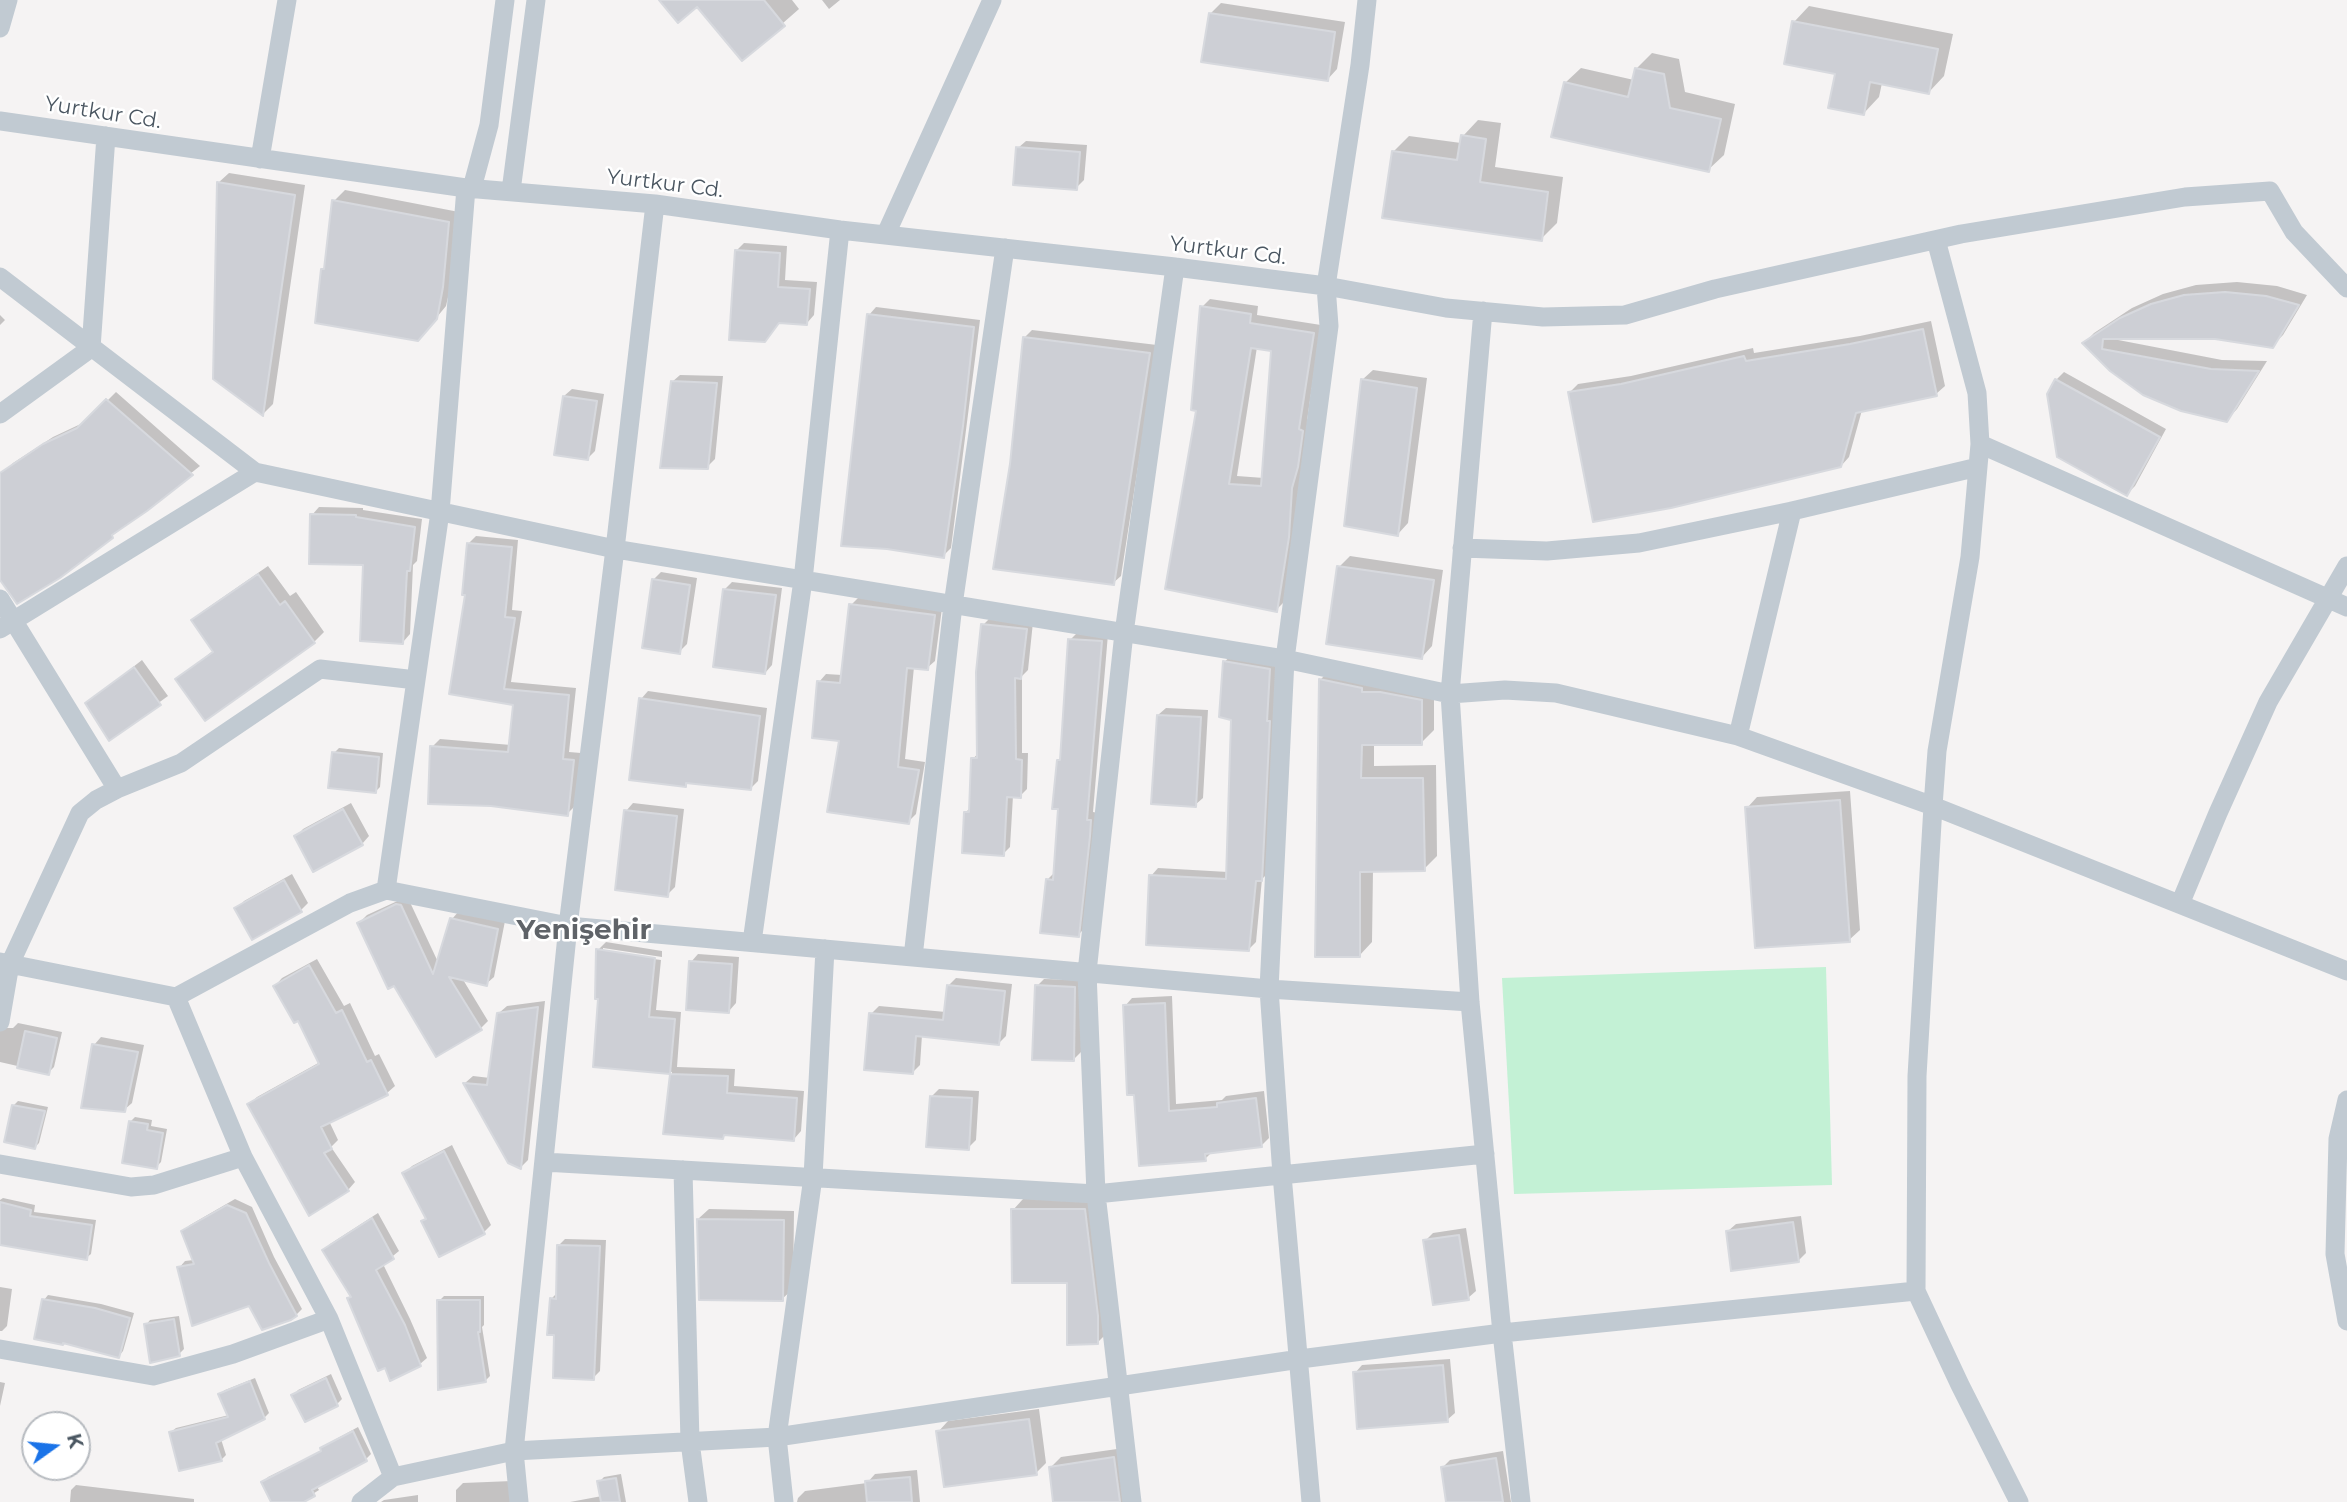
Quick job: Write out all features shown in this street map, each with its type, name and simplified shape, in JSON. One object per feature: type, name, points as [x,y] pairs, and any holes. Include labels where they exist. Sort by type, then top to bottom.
[{"type":"street","points":[[0,28],[8,0]]},
{"type":"street","points":[[260,159],[287,0]]},
{"type":"street","points":[[386,890],[440,512],[469,188],[489,125],[505,0]]},
{"type":"street","points":[[511,191],[536,0]]},
{"type":"street","points":[[886,234],[992,0]]},
{"type":"street","points":[[1311,1502],[1282,1175],[1269,989],[1284,659],[1329,326],[1326,286],[1360,65],[1367,0]]},
{"type":"street","name":"Yurtkur Cd.","points":[[0,121],[469,188],[655,204],[841,230],[1326,286],[1446,307],[1543,317],[1625,315],[1715,289],[1936,240],[2185,197],[2270,191],[2294,232],[2347,288]]},
{"type":"street","points":[[91,348],[106,136]]},
{"type":"street","points":[[519,1502],[514,1451],[568,926],[655,204]]},
{"type":"street","points":[[752,942],[803,580],[841,230]]},
{"type":"street","points":[[1936,240],[1978,393],[1980,444],[1970,556],[1937,751],[1917,1076],[1916,1291],[2019,1502]]},
{"type":"street","points":[[913,957],[953,605],[1005,248]]},
{"type":"street","points":[[1132,1502],[1096,1194],[1087,972],[1124,633],[1175,267]]},
{"type":"street","points":[[0,277],[255,472],[615,549],[1284,659],[1450,694],[1505,690],[1556,693],[1738,736],[1933,806],[2347,971]]},
{"type":"street","points":[[1483,311],[1450,694],[1470,1002],[1521,1502]]},
{"type":"street","points":[[0,414],[91,348]]},
{"type":"street","points":[[1980,444],[2347,607]]},
{"type":"street","points":[[1462,548],[1547,551],[1639,543],[1792,511],[1978,467]]},
{"type":"street","points":[[7,624],[255,472]]},
{"type":"street","points":[[1738,736],[1792,511]]},
{"type":"street","points":[[2180,905],[2268,702],[2347,566]]},
{"type":"street","points":[[0,599],[7,624],[117,789]]},
{"type":"street","points":[[0,1022],[5,963],[80,813],[96,800],[117,789],[181,763],[320,669],[416,680]]},
{"type":"street","points":[[5,963],[176,997],[350,903],[386,890],[568,926],[1269,989],[1470,1002]]},
{"type":"street","points":[[784,1502],[777,1437],[813,1177],[825,949]]},
{"type":"street","points":[[176,997],[243,1157],[329,1319],[393,1477]]},
{"type":"street","points":[[2347,1100],[2338,1139],[2334,1254],[2347,1321]]},
{"type":"street","points":[[544,1162],[1096,1194],[1485,1154]]},
{"type":"street","points":[[0,1164],[131,1187],[154,1185],[243,1157]]},
{"type":"street","points":[[684,1170],[690,1441],[698,1502]]},
{"type":"street","points":[[360,1502],[393,1477],[514,1451],[777,1437],[1300,1359],[1502,1333],[1916,1291]]},
{"type":"street","points":[[0,1349],[153,1376],[233,1354],[329,1319]]},
{"type":"green space","points":[[1826,967],[1832,1185],[1514,1194],[1502,978]]},
{"type":"building","points":[[659,0],[764,0],[785,26],[742,61],[697,7],[678,23]]},
{"type":"building","points":[[1209,13],[1335,32],[1328,81],[1201,62]]},
{"type":"building","points":[[1792,21],[1938,49],[1929,94],[1870,82],[1864,115],[1828,108],[1835,74],[1784,64]]},
{"type":"building","points":[[1635,68],[1664,74],[1670,108],[1721,119],[1709,172],[1551,137],[1564,82],[1628,97]]},
{"type":"building","points":[[1461,135],[1486,139],[1480,182],[1548,192],[1542,241],[1382,218],[1392,151],[1457,160]]},
{"type":"building","points":[[1016,147],[1080,152],[1077,190],[1013,185]]},
{"type":"building","points":[[217,182],[295,195],[263,416],[213,379]]},
{"type":"building","points":[[332,200],[449,222],[437,319],[418,341],[315,323]]},
{"type":"building","points":[[735,250],[780,253],[778,287],[810,289],[807,325],[779,323],[765,342],[729,340]]},
{"type":"building","points":[[2225,292],[2266,296],[2299,305],[2273,348],[2215,339],[2103,339],[2102,349],[2211,369],[2259,371],[2227,422],[2181,411],[2143,395],[2110,371],[2082,343],[2120,318],[2151,304],[2184,295]]},
{"type":"building","points":[[1200,306],[1251,314],[1250,323],[1314,333],[1299,429],[1303,431],[1292,488],[1289,537],[1277,612],[1165,589],[1196,411],[1191,410]],"holes":[[[1251,348],[1271,351],[1261,486],[1229,484]]]},
{"type":"building","points":[[867,314],[974,327],[944,558],[887,549],[841,546]]},
{"type":"building","points":[[1923,329],[1937,396],[1856,413],[1841,467],[1671,508],[1593,522],[1568,392],[1621,384],[1744,356],[1746,361]]},
{"type":"building","points":[[1023,337],[1150,353],[1114,585],[993,569],[1010,464]]},
{"type":"building","points":[[1361,379],[1417,388],[1398,536],[1344,526]]},
{"type":"building","points":[[2055,379],[2160,437],[2127,496],[2057,457],[2047,394]]},
{"type":"building","points":[[671,381],[717,383],[708,469],[660,468]]},
{"type":"building","points":[[563,396],[597,401],[588,460],[554,455]]},
{"type":"building","points":[[106,399],[193,475],[112,535],[113,538],[60,578],[17,604],[0,580],[0,473],[43,444],[77,428]]},
{"type":"building","points":[[310,514],[356,515],[415,527],[410,571],[407,571],[403,644],[360,641],[363,565],[309,564]]},
{"type":"building","points":[[467,543],[512,547],[505,617],[515,618],[504,689],[569,695],[563,759],[574,760],[568,816],[491,806],[428,804],[430,746],[508,752],[513,705],[449,694],[465,595],[462,595]]},
{"type":"building","points":[[1337,566],[1434,580],[1422,659],[1326,644]]},
{"type":"building","points":[[258,574],[280,605],[285,601],[315,643],[205,721],[175,679],[213,652],[191,620]]},
{"type":"building","points":[[652,579],[690,585],[680,654],[642,648]]},
{"type":"building","points":[[723,589],[776,595],[765,674],[713,667]]},
{"type":"building","points":[[849,604],[935,615],[928,670],[907,668],[898,767],[919,770],[909,824],[827,812],[839,741],[812,738],[817,681],[840,683]]},
{"type":"building","points":[[981,624],[1027,629],[1021,679],[1015,678],[1016,759],[1022,760],[1021,798],[1007,797],[1004,856],[962,853],[964,812],[969,812],[971,758],[977,758],[976,672]]},
{"type":"building","points":[[1068,639],[1102,641],[1087,820],[1091,820],[1090,836],[1079,937],[1040,933],[1046,879],[1053,880],[1058,809],[1052,809],[1057,760],[1060,760]]},
{"type":"building","points":[[1223,661],[1270,669],[1262,881],[1256,881],[1249,951],[1146,945],[1149,875],[1226,879],[1231,720],[1219,717]]},
{"type":"building","points":[[134,667],[161,705],[109,741],[85,703]]},
{"type":"building","points":[[1319,679],[1362,688],[1362,692],[1380,692],[1422,700],[1422,745],[1362,745],[1361,778],[1423,778],[1425,871],[1360,872],[1360,957],[1315,957]]},
{"type":"building","points":[[639,698],[760,716],[751,790],[686,783],[686,787],[629,780]]},
{"type":"building","points":[[1157,715],[1201,717],[1196,807],[1151,804]]},
{"type":"building","points":[[332,752],[379,757],[376,793],[328,788]]},
{"type":"building","points":[[1840,800],[1850,942],[1755,948],[1745,807]]},
{"type":"building","points":[[343,809],[363,845],[313,872],[294,836]]},
{"type":"building","points":[[624,810],[677,816],[668,897],[615,890]]},
{"type":"building","points":[[284,880],[302,912],[252,940],[234,908]]},
{"type":"building","points":[[396,904],[401,905],[433,974],[450,918],[498,929],[487,986],[449,977],[482,1030],[436,1057],[394,986],[388,989],[357,923]]},
{"type":"building","points":[[596,949],[655,958],[649,1017],[675,1019],[670,1074],[593,1067],[598,999],[595,999]]},
{"type":"building","points":[[689,961],[732,964],[729,1013],[686,1010]]},
{"type":"building","points":[[309,965],[336,1013],[342,1010],[367,1062],[371,1060],[388,1095],[321,1127],[332,1149],[324,1153],[349,1191],[309,1216],[247,1104],[319,1064],[298,1021],[294,1023],[273,986]]},
{"type":"building","points":[[947,985],[1005,991],[999,1045],[916,1036],[913,1074],[864,1070],[869,1013],[943,1020]]},
{"type":"building","points":[[1035,985],[1075,987],[1074,1061],[1032,1060]]},
{"type":"building","points":[[1165,1003],[1169,1111],[1217,1107],[1217,1103],[1256,1098],[1262,1147],[1205,1154],[1206,1161],[1139,1166],[1134,1095],[1127,1095],[1123,1005]]},
{"type":"building","points":[[538,1007],[521,1169],[508,1163],[463,1083],[487,1085],[497,1013]]},
{"type":"building","points":[[25,1031],[57,1038],[49,1075],[17,1068]]},
{"type":"building","points":[[92,1044],[138,1052],[125,1112],[81,1108]]},
{"type":"building","points":[[670,1074],[728,1076],[727,1093],[797,1098],[794,1141],[724,1135],[723,1139],[663,1134]]},
{"type":"building","points":[[930,1096],[972,1098],[969,1150],[926,1147]]},
{"type":"building","points":[[12,1105],[45,1111],[35,1149],[4,1142]]},
{"type":"building","points":[[129,1121],[148,1124],[147,1130],[163,1133],[157,1169],[122,1163]]},
{"type":"building","points":[[444,1151],[485,1234],[439,1257],[421,1221],[426,1219],[402,1173]]},
{"type":"building","points":[[0,1202],[31,1210],[30,1216],[92,1225],[87,1260],[0,1245]]},
{"type":"building","points":[[227,1205],[246,1213],[297,1316],[291,1320],[262,1330],[249,1306],[192,1326],[177,1267],[194,1264],[181,1231]]},
{"type":"building","points":[[1011,1209],[1085,1209],[1098,1316],[1098,1344],[1067,1345],[1067,1283],[1012,1283]]},
{"type":"building","points":[[372,1218],[394,1259],[376,1270],[405,1325],[421,1366],[390,1381],[385,1368],[378,1371],[347,1298],[351,1297],[322,1250]]},
{"type":"building","points":[[697,1219],[784,1220],[783,1301],[699,1300]]},
{"type":"building","points":[[1793,1222],[1799,1262],[1731,1271],[1726,1231]]},
{"type":"building","points":[[1459,1235],[1469,1300],[1433,1305],[1423,1240]]},
{"type":"building","points":[[557,1245],[600,1246],[594,1380],[553,1378],[554,1335],[547,1335],[550,1298],[556,1299]]},
{"type":"building","points":[[42,1299],[95,1308],[130,1318],[119,1358],[63,1343],[34,1339]]},
{"type":"building","points":[[437,1300],[480,1300],[478,1332],[486,1382],[438,1390]]},
{"type":"building","points":[[174,1319],[180,1356],[150,1363],[144,1324]]},
{"type":"building","points":[[1443,1365],[1448,1422],[1357,1429],[1353,1372]]},
{"type":"building","points":[[326,1378],[338,1406],[305,1422],[291,1395]]},
{"type":"building","points":[[250,1381],[265,1419],[216,1443],[222,1461],[179,1471],[169,1432],[228,1417],[218,1394]]},
{"type":"building","points":[[1029,1419],[1037,1475],[944,1487],[936,1431]]},
{"type":"building","points":[[353,1431],[367,1461],[312,1490],[315,1496],[304,1502],[271,1502],[261,1482]]},
{"type":"building","points":[[1114,1457],[1120,1502],[1053,1502],[1049,1467]]},
{"type":"building","points":[[1496,1458],[1503,1502],[1446,1502],[1441,1467]]},
{"type":"building","points":[[910,1477],[912,1502],[867,1502],[865,1481]]},
{"type":"building","points":[[616,1478],[620,1502],[601,1502],[597,1481]]},
{"type":"district","name":"Yenişehir","points":[[584,931]]}]
